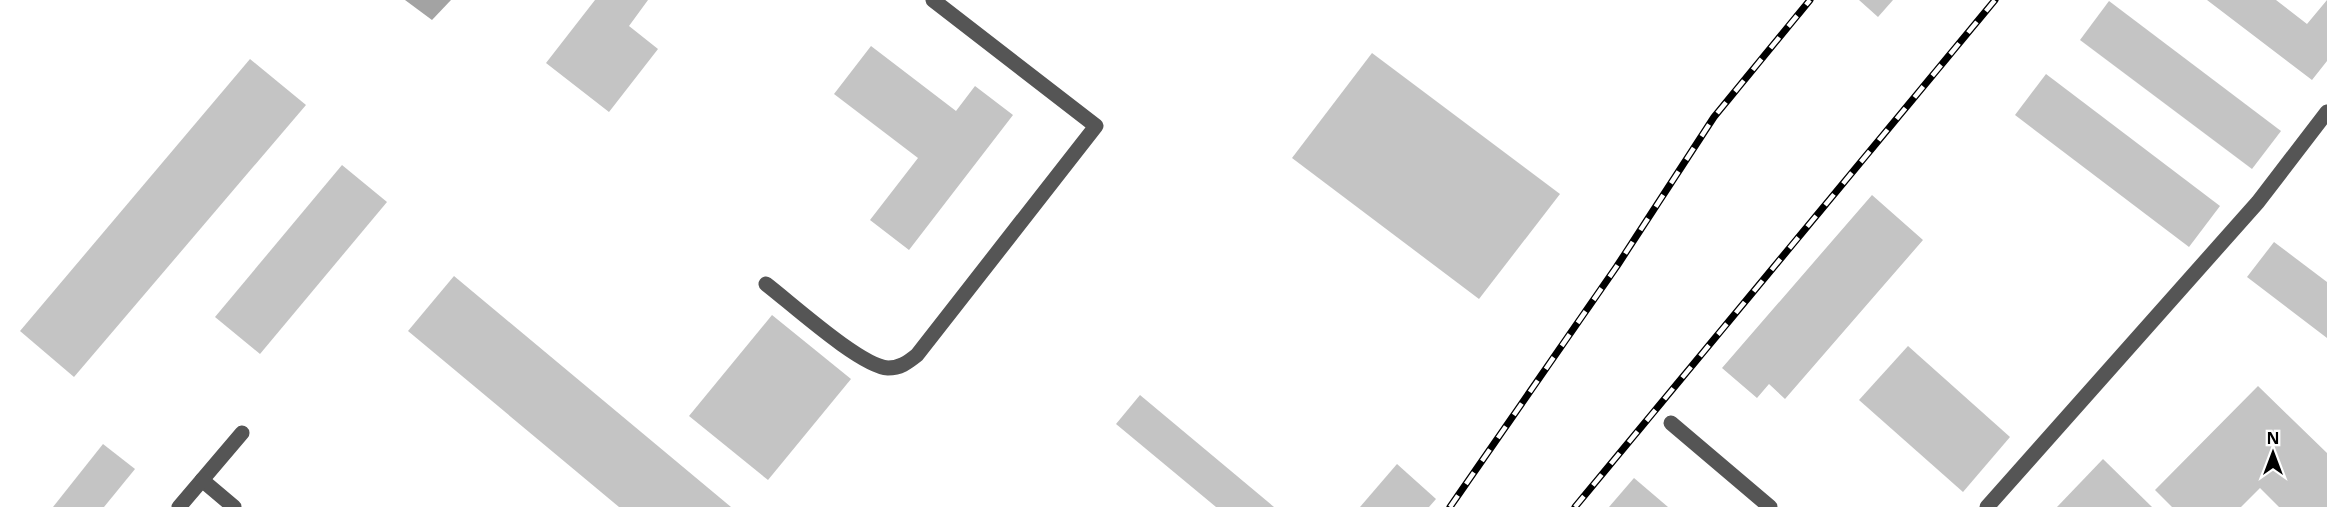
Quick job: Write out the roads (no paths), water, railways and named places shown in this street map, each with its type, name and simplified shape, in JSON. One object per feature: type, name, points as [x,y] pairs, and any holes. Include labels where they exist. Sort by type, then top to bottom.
[{"type":"lane","points":[[765,284],[866,361],[889,368],[903,366],[917,356],[1096,126],[933,0]]},
{"type":"lane","points":[[1987,507],[2258,201],[2327,112]]},
{"type":"lane","points":[[1671,423],[1770,507]]},
{"type":"lane","points":[[179,507],[242,433]]},
{"type":"lane","points":[[202,480],[234,507]]},
{"type":"railway","points":[[1450,507],[1617,266],[1714,117],[1810,0]]},
{"type":"railway","points":[[1575,507],[1995,0]]}]
